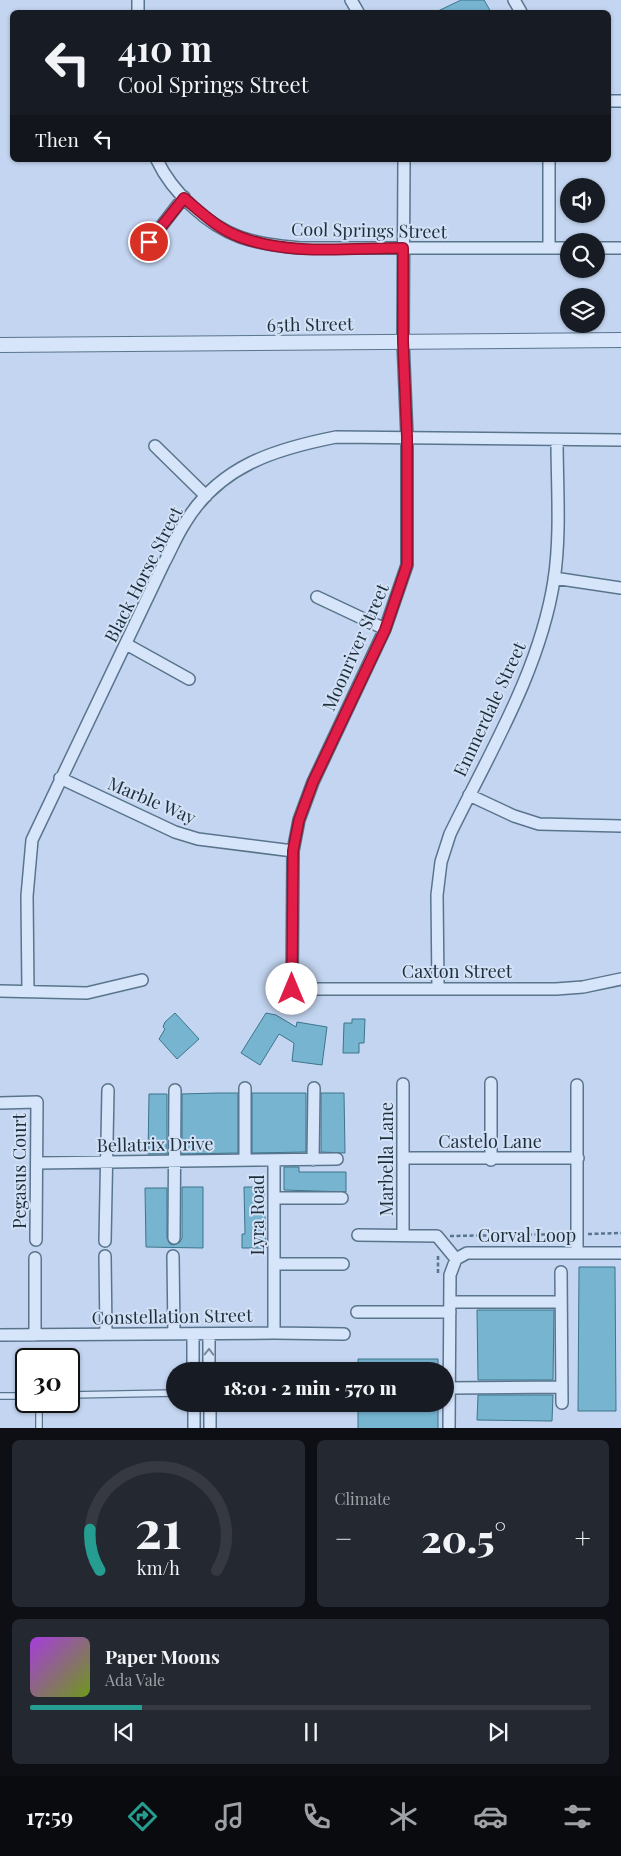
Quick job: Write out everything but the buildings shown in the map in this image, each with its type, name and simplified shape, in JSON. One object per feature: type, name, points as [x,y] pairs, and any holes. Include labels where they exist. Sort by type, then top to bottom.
[{"type":"street","name":"Cool Springs Street","points":[[158,162],[184,198],[211,221],[238,237],[266,245],[300,248],[560,248]]},
{"type":"street","name":"Moonriver Street","points":[[292,989],[293,851],[299,820],[313,782],[385,630],[407,565],[407,437],[403,341],[404,162]]},
{"type":"street","points":[[549,162],[549,248]]},
{"type":"street","points":[[149,242],[184,198]]},
{"type":"street","points":[[605,248],[621,248]]},
{"type":"street","name":"65th Street","points":[[0,345],[621,340]]},
{"type":"street","name":"Black Horse Street","points":[[28,991],[26,896],[32,840],[60,778],[186,522],[206,496],[250,461],[294,445],[336,437],[621,440]]},
{"type":"street","name":"Emmerdale Street","points":[[438,987],[437,895],[440,862],[450,834],[532,664],[549,608],[557,543],[557,440]]},
{"type":"street","points":[[155,446],[206,496]]},
{"type":"street","points":[[554,578],[621,588]]},
{"type":"street","points":[[317,597],[385,630]]},
{"type":"street","points":[[126,644],[189,679]]},
{"type":"street","name":"Marble Way","points":[[60,778],[175,832],[198,838],[293,851]]},
{"type":"street","points":[[469,795],[514,816],[539,824],[621,826]]},
{"type":"street","points":[[0,991],[87,993],[142,980]]},
{"type":"street","name":"Caxton Street","points":[[292,989],[438,987],[556,989],[583,987],[621,980]]},
{"type":"street","points":[[491,1083],[491,1160]]},
{"type":"street","name":"Marbella Lane","points":[[403,1084],[403,1235]]},
{"type":"street","points":[[577,1085],[577,1253]]},
{"type":"street","points":[[245,1088],[245,1160]]},
{"type":"street","points":[[313,1160],[314,1088]]},
{"type":"street","points":[[105,1242],[108,1090]]},
{"type":"street","points":[[174,1238],[175,1090]]},
{"type":"street","name":"Pegasus Court","points":[[0,1103],[37,1102],[36,1240]]},
{"type":"street","name":"Castelo Lane","points":[[403,1158],[491,1160],[578,1158]]},
{"type":"street","name":"Lyra Road","points":[[274,1333],[274,1160],[337,1159]]},
{"type":"street","name":"Bellatrix Drive","points":[[37,1163],[274,1160]]},
{"type":"street","points":[[274,1198],[342,1198]]},
{"type":"street","points":[[358,1234],[437,1236],[456,1259]]},
{"type":"street","name":"Corval Loop","points":[[449,1362],[450,1275],[456,1259],[467,1252],[621,1253]]},
{"type":"street","points":[[105,1256],[106,1334]]},
{"type":"street","points":[[173,1256],[174,1334]]},
{"type":"street","points":[[35,1258],[35,1335]]},
{"type":"street","points":[[274,1264],[343,1264]]},
{"type":"street","points":[[562,1272],[562,1403]]},
{"type":"street","points":[[357,1312],[562,1302]]},
{"type":"street","points":[[193,1334],[193,1362]]},
{"type":"street","points":[[209,1334],[209,1362]]},
{"type":"street","name":"Constellation Street","points":[[0,1335],[344,1334]]},
{"type":"street","points":[[454,1388],[562,1387]]},
{"type":"street","points":[[194,1412],[194,1428]]},
{"type":"street","points":[[210,1412],[210,1428]]},
{"type":"street","name":"Corval Loop","points":[[448,1412],[449,1428]]},
{"type":"lane","points":[[80,1395],[166,1393]]},
{"type":"lane","points":[[0,1396],[15,1396]]},
{"type":"lane","points":[[39,1413],[39,1428]]},
{"type":"route","points":[[149,242],[184,198],[211,221],[238,237],[266,245],[300,248],[403,248],[403,341],[407,437],[407,565],[401,588],[385,630],[313,782],[299,820],[293,851],[292,989]]}]
